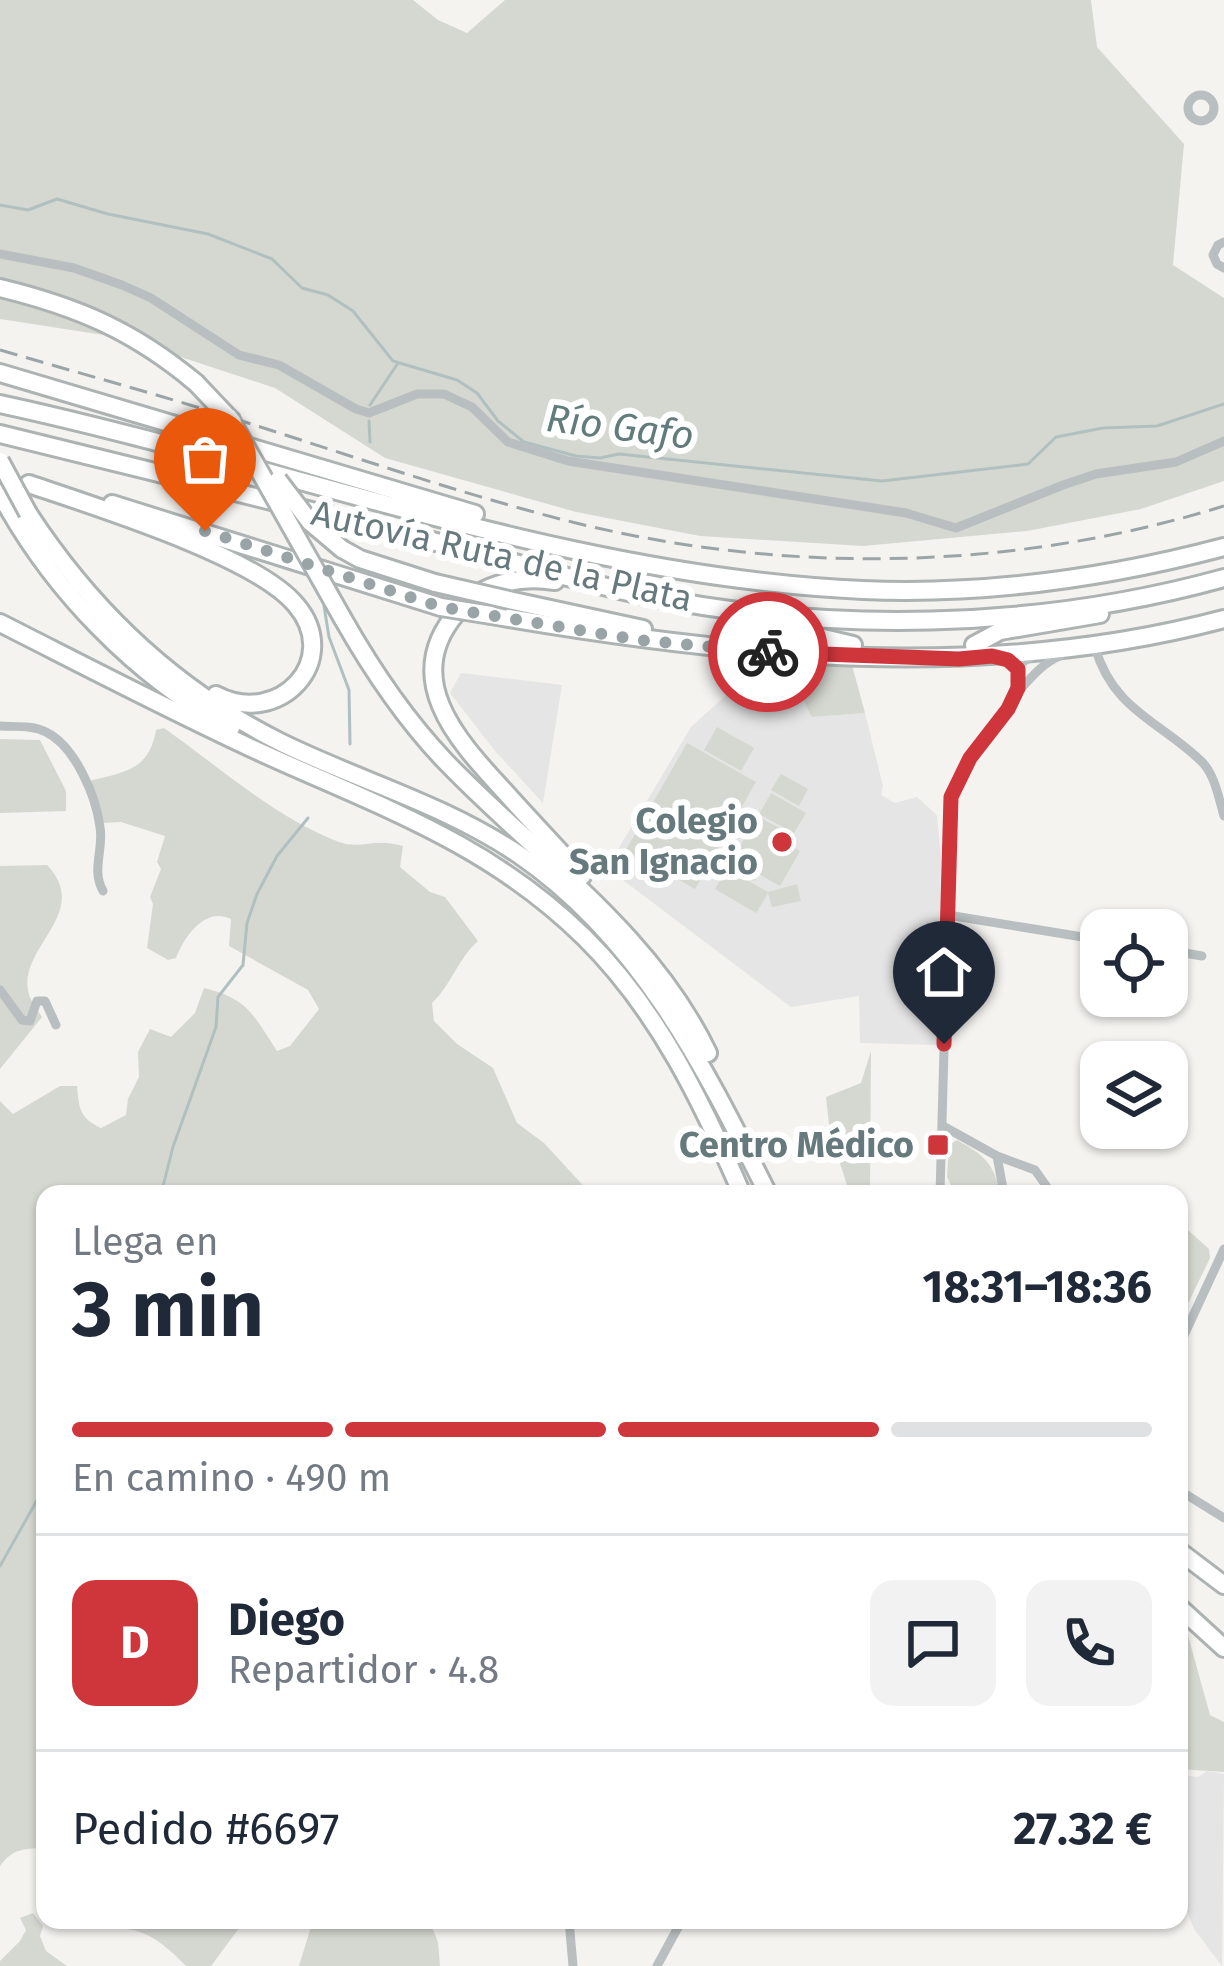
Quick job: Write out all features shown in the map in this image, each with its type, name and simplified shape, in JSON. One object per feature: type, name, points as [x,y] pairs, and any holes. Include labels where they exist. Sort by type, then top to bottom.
[{"type":"highway","points":[[0,288],[52,301],[141,340],[196,383],[229,417],[310,522],[360,559],[435,584],[756,651]]},
{"type":"highway","points":[[0,373],[631,560]]},
{"type":"highway","name":"Autovía Ruta de la Plata","points":[[0,404],[505,532],[631,560],[781,583],[933,591],[1094,575],[1224,548]]},
{"type":"highway","points":[[229,417],[365,657],[416,729],[581,888],[686,1009]]},
{"type":"highway","name":"Autovía Ruta de la Plata","points":[[0,434],[638,594],[803,616],[945,619],[1091,605],[1221,579]]},
{"type":"highway","points":[[0,461],[56,554],[154,661],[235,717],[281,742],[438,809],[519,855],[595,919],[666,1004],[767,1185]]},
{"type":"highway","points":[[0,476],[139,510],[441,607],[639,640],[825,656],[1030,656],[1224,619]]},
{"type":"highway","points":[[29,484],[206,550],[264,579],[301,610],[310,653],[304,674],[289,693],[268,702],[241,704],[199,686],[118,626]]},
{"type":"highway","points":[[4,501],[65,590],[151,674],[219,722],[470,848],[546,902],[586,939],[669,1045],[738,1185]]},
{"type":"highway","points":[[974,645],[1000,631],[1106,613],[1188,593],[1221,579]]},
{"type":"highway","points":[[638,594],[546,580],[497,585],[467,602],[452,620],[437,655],[435,685],[442,715],[461,744],[632,932],[686,1009],[768,1185]]},
{"type":"highway","points":[[694,603],[854,645]]},
{"type":"highway","points":[[0,622],[213,730],[332,781]]},
{"type":"highway","points":[[1188,1558],[1224,1585]]},
{"type":"highway","points":[[1188,1615],[1224,1648]]},
{"type":"street","points":[[1224,242],[1213,255],[1224,268]]},
{"type":"street","points":[[0,254],[74,268],[137,291],[239,356],[279,365],[369,413],[417,394],[444,394],[472,407],[508,442],[568,461],[906,513],[956,528],[1096,475],[1177,462],[1224,441]]},
{"type":"street","points":[[944,1185],[951,797],[970,758],[1030,679],[1052,658],[1092,647],[1132,709],[1205,765],[1224,816]]},
{"type":"street","points":[[1030,656],[1030,679]]},
{"type":"street","points":[[1008,709],[1030,656]]},
{"type":"street","points":[[0,726],[33,727],[51,734],[75,762],[100,826],[95,868],[103,891]]},
{"type":"street","points":[[948,915],[1080,937]]},
{"type":"street","points":[[1188,954],[1202,956]]},
{"type":"street","points":[[0,990],[22,1020],[30,1021],[37,1001],[45,1001],[56,1025]]},
{"type":"street","points":[[943,1126],[997,1156],[1035,1170],[1046,1185]]},
{"type":"street","points":[[997,1156],[1002,1185]]},
{"type":"street","points":[[1188,1327],[1224,1249]]},
{"type":"street","points":[[1188,1496],[1224,1518]]},
{"type":"street","points":[[570,1929],[573,1966]]},
{"type":"street","points":[[657,1966],[677,1929]]},
{"type":"shaded area","points":[[0,0],[413,0],[438,20],[467,33],[505,0],[1091,0],[1097,47],[1184,144],[1173,265],[1224,298],[1224,481],[1141,509],[1027,531],[863,546],[700,536],[576,512],[385,458],[275,388],[123,338],[0,319]]},
{"type":"shaded area","points":[[782,661],[852,665],[865,713],[812,717]]},
{"type":"shaded area","name":"Colegio San Ignacio","points":[[758,666],[783,669],[813,717],[865,713],[883,786],[881,795],[895,803],[917,797],[937,815],[941,857],[937,1045],[860,1043],[859,996],[791,1007],[607,868],[691,727]]},
{"type":"shaded area","points":[[461,673],[562,685],[543,803],[450,693]]},
{"type":"shaded area","points":[[717,727],[754,748],[741,771],[704,750]]},
{"type":"shaded area","points":[[164,728],[270,806],[316,832],[347,844],[403,846],[400,867],[430,892],[445,897],[478,941],[432,1003],[434,1021],[457,1044],[493,1068],[517,1123],[544,1143],[583,1185],[36,1185],[36,1848],[16,1852],[0,1866],[0,1101],[13,1114],[60,1086],[77,1086],[82,1112],[101,1128],[126,1115],[139,1077],[138,1052],[150,1029],[171,1037],[195,1013],[204,988],[241,1003],[277,1051],[290,1046],[319,1009],[308,990],[229,946],[231,919],[204,920],[184,941],[176,958],[168,960],[147,948],[150,897],[161,869],[157,862],[165,836],[121,822],[104,823],[89,781],[141,762],[156,730]]},
{"type":"shaded area","points":[[0,739],[40,740],[66,791],[66,811],[0,813]]},
{"type":"shaded area","points":[[687,743],[756,782],[695,889],[626,850]]},
{"type":"shaded area","points":[[781,774],[808,789],[799,806],[771,790]]},
{"type":"shaded area","points":[[771,793],[806,813],[794,833],[759,814]]},
{"type":"shaded area","points":[[757,816],[783,830],[779,839],[800,851],[780,886],[759,874],[754,881],[729,866]]},
{"type":"shaded area","points":[[47,865],[59,882],[62,898],[59,914],[28,974],[29,993],[42,1017],[0,1069],[0,866]]},
{"type":"shaded area","points":[[727,868],[768,892],[797,884],[801,901],[772,907],[768,893],[756,913],[715,889]]},
{"type":"shaded area","points":[[871,1051],[870,1185],[847,1185],[830,1133],[826,1097],[861,1083]]},
{"type":"shaded area","points":[[957,1140],[974,1150],[986,1161],[998,1185],[951,1185],[949,1145]]},
{"type":"shaded area","points":[[1188,1230],[1209,1249],[1210,1258],[1188,1303]]},
{"type":"shaded area","points":[[1188,1636],[1210,1715],[1224,1722],[1224,1772],[1188,1770]]},
{"type":"shaded area","points":[[1207,1771],[1224,1774],[1222,1966],[1188,1913],[1188,1776]]},
{"type":"shaded area","points":[[33,1913],[46,1951],[67,1966],[0,1966],[26,1930],[20,1918]]},
{"type":"shaded area","points":[[128,1929],[238,1929],[211,1966],[186,1966],[145,1934]]},
{"type":"shaded area","points":[[310,1929],[433,1929],[438,1942],[440,1966],[299,1966]]},
{"type":"waterway","name":"Río Gafo","points":[[0,205],[28,210],[57,199],[208,234],[272,259],[302,288],[328,295],[353,311],[393,361],[457,380],[477,393],[498,421],[524,442],[576,456],[619,454],[882,481],[1028,464],[1056,437],[1103,428],[1157,426],[1224,404]]},
{"type":"waterway","points":[[370,405],[398,363]]},
{"type":"waterway","points":[[369,421],[370,442]]},
{"type":"waterway","points":[[324,606],[329,637],[349,690],[350,744]]},
{"type":"waterway","points":[[163,1185],[216,1027],[218,997],[243,965],[247,923],[257,894],[277,856],[308,818]]},
{"type":"waterway","points":[[0,1566],[36,1502]]},
{"type":"railway","points":[[0,350],[534,512],[656,540],[738,551],[819,558],[983,554],[1145,528],[1224,506]]},
{"type":"way so far","points":[[205,531],[441,607],[639,640],[768,652]]},
{"type":"place","name":"Colegio San Ignacio","points":[[782,842]]},
{"type":"place","name":"Centro Médico","points":[[938,1145]]},
{"type":"route","points":[[768,652],[992,656],[1018,669],[1018,688],[1008,709],[970,758],[951,797],[944,1044]]}]
